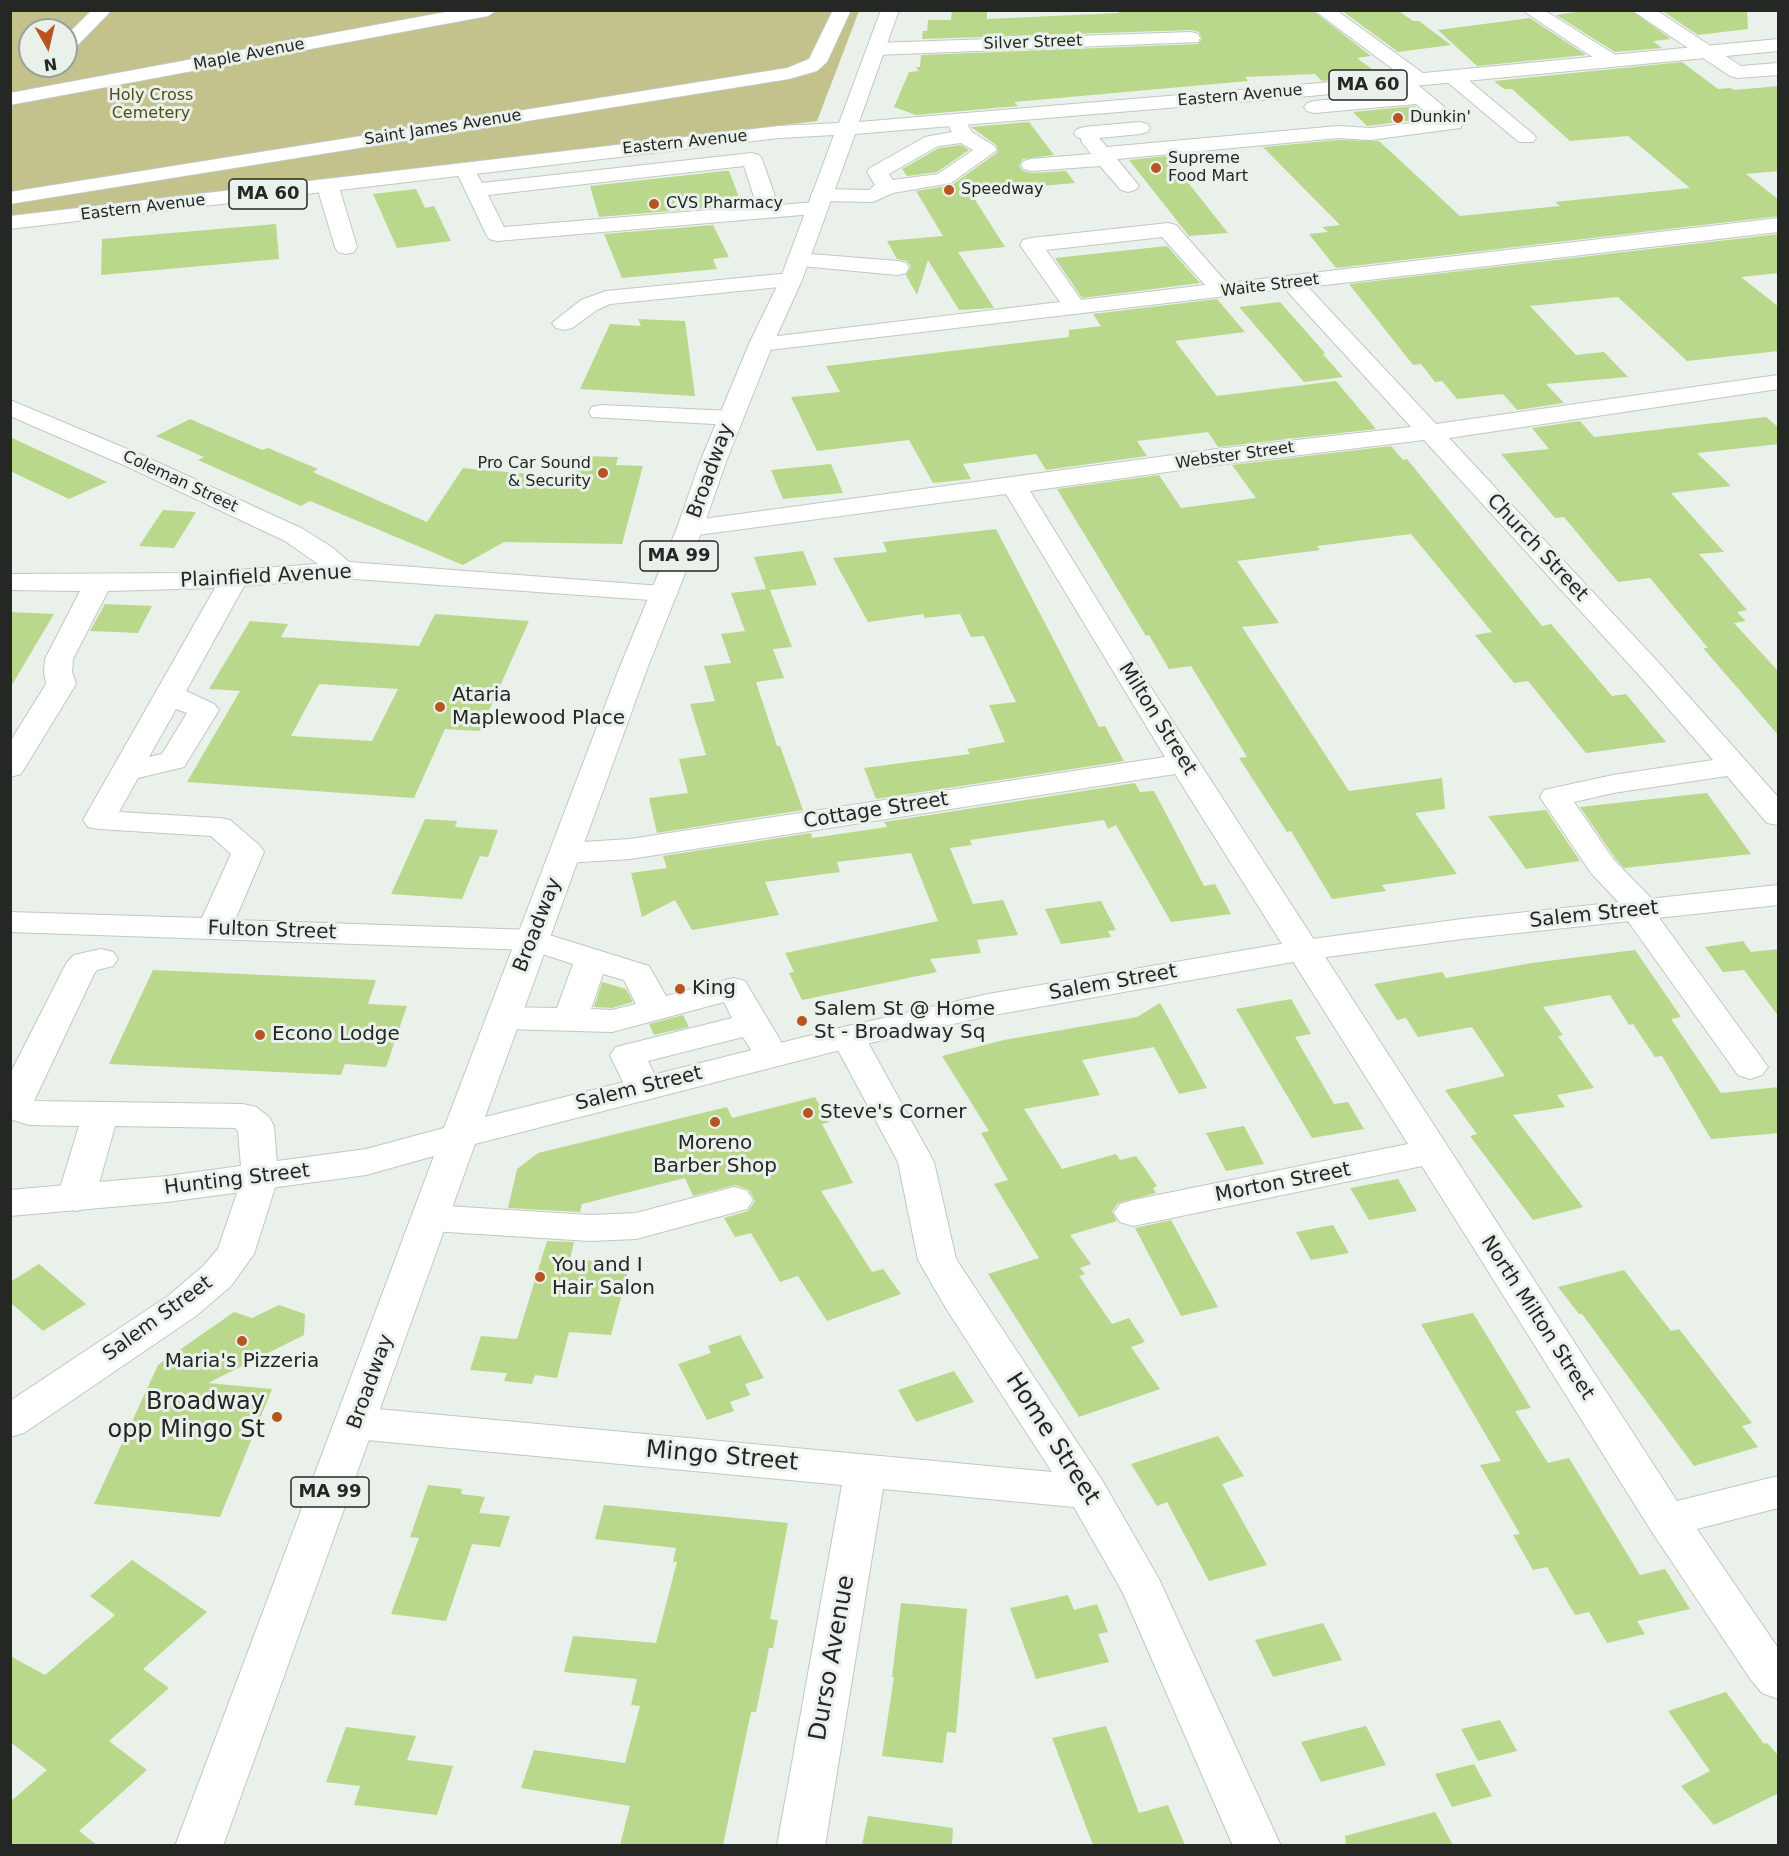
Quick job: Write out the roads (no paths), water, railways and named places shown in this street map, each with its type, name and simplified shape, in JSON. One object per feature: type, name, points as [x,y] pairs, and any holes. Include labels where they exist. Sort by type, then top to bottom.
[{"type":"street","points":[[78,34],[103,10]]},
{"type":"street","points":[[367,33],[380,10]]},
{"type":"street","name":"Maple Avenue","points":[[13,98],[488,10]]},
{"type":"street","name":"Saint James Avenue","points":[[10,198],[789,73],[817,62],[842,10]]},
{"type":"street","name":"Broadway","points":[[199,1845],[633,669],[690,528],[731,418],[794,270],[890,10]]},
{"type":"street","points":[[1031,165],[1338,132],[1370,134],[1453,124],[1415,86],[1323,10]]},
{"type":"street","points":[[1531,10],[1610,60]]},
{"type":"street","points":[[1647,10],[1642,11],[1737,72],[1779,69]]},
{"type":"street","name":"Silver Street","points":[[876,49],[1191,38]]},
{"type":"street","name":"Eastern Avenue","points":[[10,223],[328,187],[471,180],[530,173],[607,158],[799,139],[845,130],[960,128],[1062,112],[1299,91],[1415,86],[1453,77],[1779,45]]},
{"type":"street","points":[[1759,46],[1779,60]]},
{"type":"street","points":[[1453,77],[1526,138]]},
{"type":"street","points":[[13,98],[32,78]]},
{"type":"street","points":[[1309,110],[1415,86]]},
{"type":"street","points":[[1299,91],[1309,110],[1338,132]]},
{"type":"street","points":[[1062,112],[1084,133],[1128,186]]},
{"type":"street","points":[[1084,133],[1155,127]]},
{"type":"street","points":[[471,180],[497,234],[770,212],[819,201],[873,196],[887,187],[944,179],[987,150],[960,128],[877,172],[887,187]]},
{"type":"street","points":[[530,173],[752,159],[770,212]]},
{"type":"street","points":[[328,187],[346,247]]},
{"type":"street","name":"Waite Street","points":[[761,344],[1779,225]]},
{"type":"street","points":[[1075,307],[1031,245],[1168,230],[1222,291]]},
{"type":"street","points":[[564,323],[589,305],[606,298],[794,270],[898,268]]},
{"type":"street","name":"Church Street","points":[[1292,283],[1649,669],[1779,816]]},
{"type":"street","name":"Webster Street","points":[[690,528],[1216,457],[1430,432],[1779,382]]},
{"type":"street","name":"Coleman Street","points":[[10,407],[146,466],[294,535],[323,554],[341,570]]},
{"type":"street","points":[[601,412],[731,418]]},
{"type":"street","name":"Milton Street","points":[[1013,485],[1185,763],[1305,950]]},
{"type":"street","name":"Plainfield Avenue","points":[[10,582],[98,584],[234,579],[341,570],[664,593]]},
{"type":"street","points":[[214,929],[248,852],[219,827],[99,820],[234,579]]},
{"type":"street","points":[[10,768],[61,684],[58,672],[59,659],[98,584]]},
{"type":"street","name":"Cottage Street","points":[[566,853],[630,849],[1185,763]]},
{"type":"street","points":[[1734,766],[1613,784],[1555,797],[1602,866],[1641,910],[1750,1067]]},
{"type":"street","name":"Salem Street","points":[[460,1137],[771,1055],[988,1005],[1305,950],[1462,929],[1779,895]]},
{"type":"street","name":"Fulton Street","points":[[10,922],[533,940],[637,973],[656,1009]]},
{"type":"street","name":"North Milton Street","points":[[1305,950],[1667,1520],[1767,1667],[1779,1680]]},
{"type":"street","points":[[570,1021],[592,958]]},
{"type":"street","points":[[101,959],[86,962],[79,969],[16,1103],[18,1109],[29,1113],[243,1116],[256,1126],[260,1178]]},
{"type":"street","points":[[503,1018],[612,1021],[733,989],[771,1055]]},
{"type":"street","points":[[612,1021],[643,1089]]},
{"type":"street","points":[[628,1055],[752,1024]]},
{"type":"street","name":"Home Street","points":[[848,1037],[915,1159],[937,1260],[1087,1492],[1144,1592],[1257,1845]]},
{"type":"street","points":[[76,1198],[101,1113]]},
{"type":"street","name":"Hunting Street","points":[[10,1203],[260,1178],[366,1162],[460,1137]]},
{"type":"street","name":"Morton Street","points":[[1133,1213],[1432,1152]]},
{"type":"street","name":"Salem Street","points":[[10,1422],[182,1306],[209,1284],[235,1254],[260,1178]]},
{"type":"street","points":[[430,1218],[590,1228],[636,1226],[734,1200]]},
{"type":"street","name":"Mingo Street","points":[[356,1423],[1087,1492]]},
{"type":"street","name":"Durso Avenue","points":[[801,1845],[865,1471]]},
{"type":"street","points":[[1667,1520],[1779,1492]]},
{"type":"place","name":"Dunkin'","points":[[1398,118]]},
{"type":"place","name":"Supreme Food Mart","points":[[1156,168]]},
{"type":"place","name":"Speedway","points":[[949,190]]},
{"type":"place","name":"CVS Pharmacy","points":[[654,204]]},
{"type":"place","name":"Pro Car Sound & Security","points":[[603,473]]},
{"type":"place","name":"Ataria Maplewood Place","points":[[440,707]]},
{"type":"place","name":"King","points":[[680,989]]},
{"type":"place","name":"Salem St @ Home St - Broadway Sq","points":[[802,1021]]},
{"type":"place","name":"Econo Lodge","points":[[260,1035]]},
{"type":"place","name":"Steve's Corner","points":[[808,1113]]},
{"type":"place","name":"Moreno Barber Shop","points":[[715,1122]]},
{"type":"place","name":"You and I Hair Salon","points":[[540,1277]]},
{"type":"place","name":"Maria's Pizzeria","points":[[242,1341]]},
{"type":"place","name":"Broadway opp Mingo St","points":[[277,1417]]},
{"type":"park label","name":"Holy Cross Cemetery","points":[[151,105]]}]
